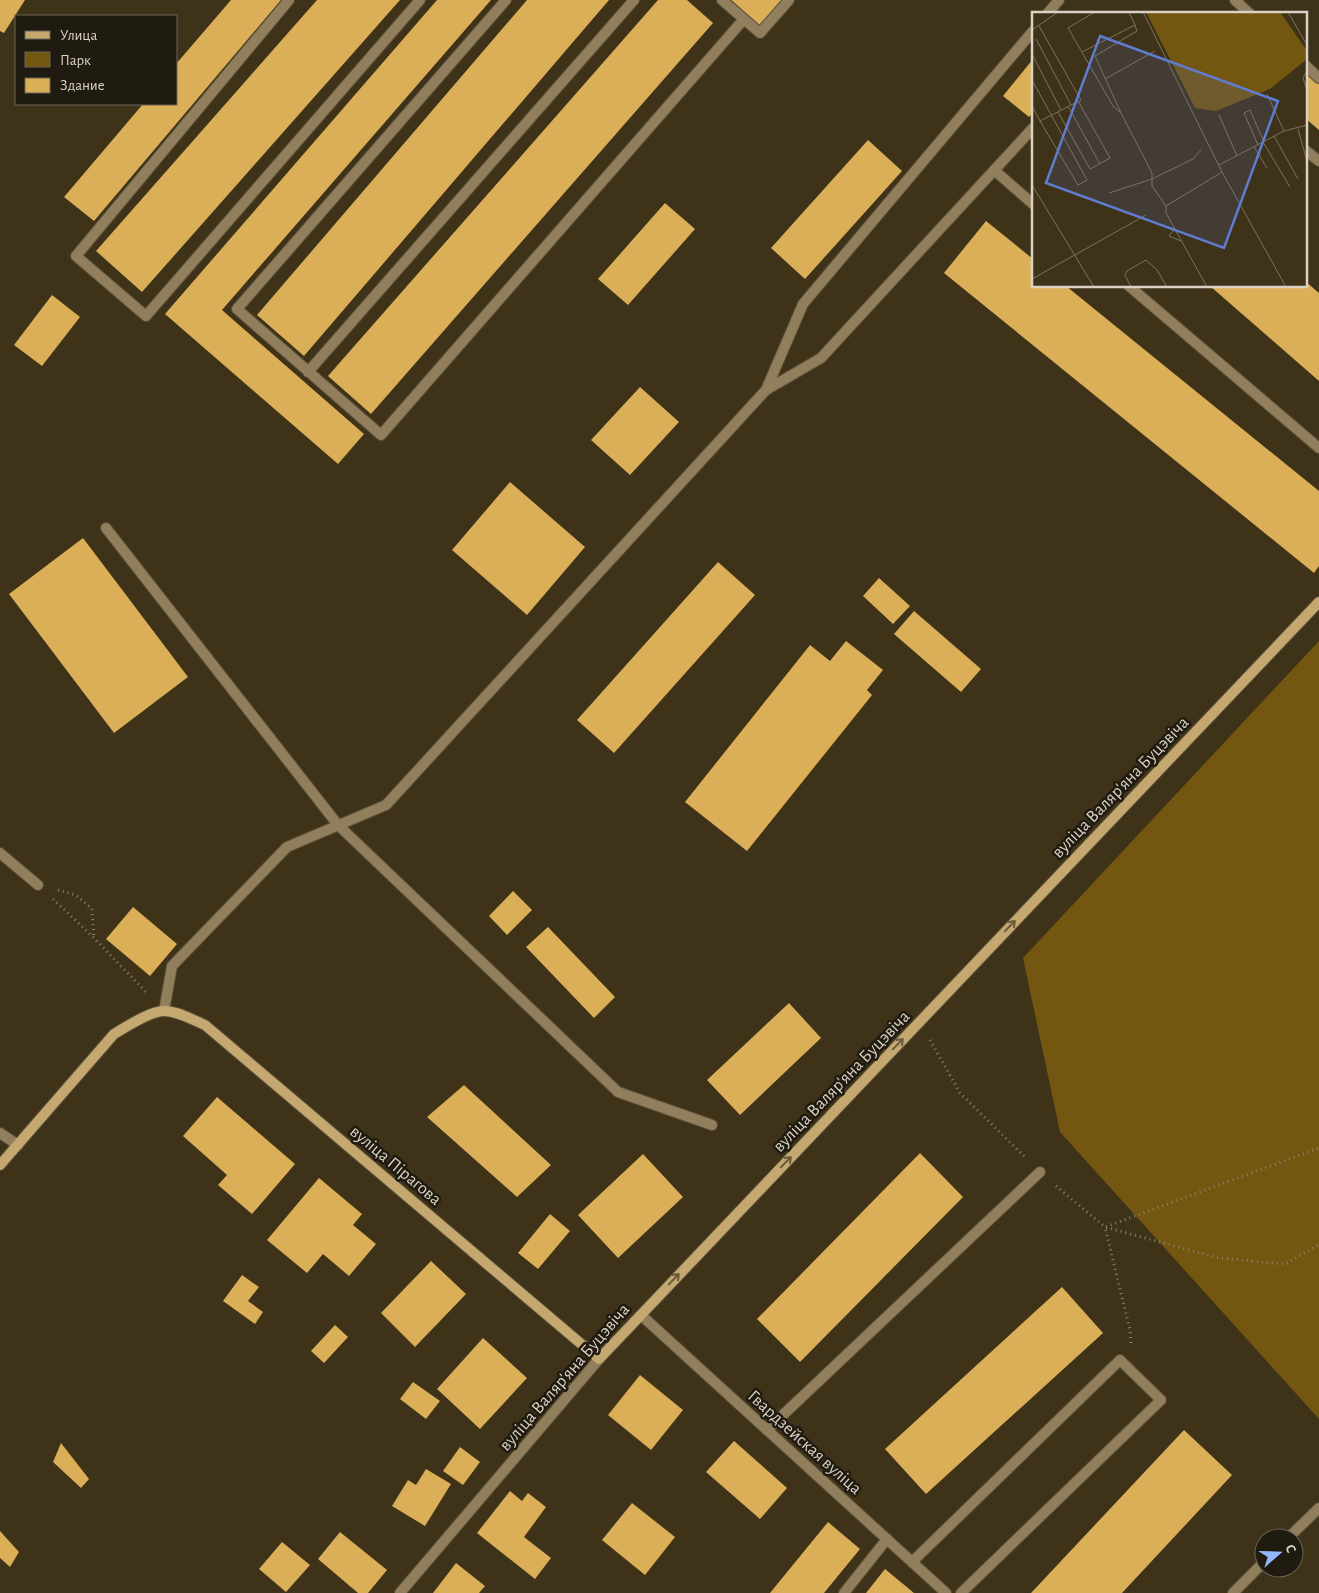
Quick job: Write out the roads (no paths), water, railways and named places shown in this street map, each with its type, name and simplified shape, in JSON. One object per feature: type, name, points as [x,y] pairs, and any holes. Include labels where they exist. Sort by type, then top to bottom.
[{"type":"street","points":[[289,0],[76,256],[146,316],[420,0]]},
{"type":"street","points":[[506,0],[236,309],[381,436],[744,19]]},
{"type":"street","points":[[308,372],[634,0]]},
{"type":"street","points":[[722,0],[760,33],[789,0]]},
{"type":"street","points":[[1049,12],[1059,0]]},
{"type":"street","points":[[1235,0],[1248,12]]},
{"type":"street","points":[[766,390],[803,304],[1032,32]]},
{"type":"street","points":[[1306,66],[1319,78]]},
{"type":"street","points":[[0,1165],[114,1034],[137,1020],[164,1011],[172,966],[287,847],[386,805],[766,390],[821,358],[1032,129]]},
{"type":"street","points":[[1306,151],[1319,161]]},
{"type":"street","points":[[994,170],[1032,203]]},
{"type":"street","points":[[1131,288],[1319,448]]},
{"type":"street","points":[[106,528],[338,825],[618,1092],[712,1125]]},
{"type":"street","name":"вуліца Валяр'яна Буцэвіча","points":[[400,1593],[599,1359],[1319,602]]},
{"type":"street","points":[[0,853],[38,885]]},
{"type":"street","name":"вуліца Пірагова","points":[[164,1011],[184,1016],[205,1025],[599,1359]]},
{"type":"street","points":[[0,1133],[18,1145]]},
{"type":"street","points":[[768,1430],[1040,1172]]},
{"type":"street","name":"Гвардзейская вуліца","points":[[641,1315],[945,1593]]},
{"type":"street","points":[[912,1562],[1120,1360],[1161,1400],[961,1593]]},
{"type":"street","points":[[1298,1528],[1319,1508]]},
{"type":"street","points":[[844,1593],[887,1539]]},
{"type":"street","points":[[1233,1593],[1254,1572]]}]
